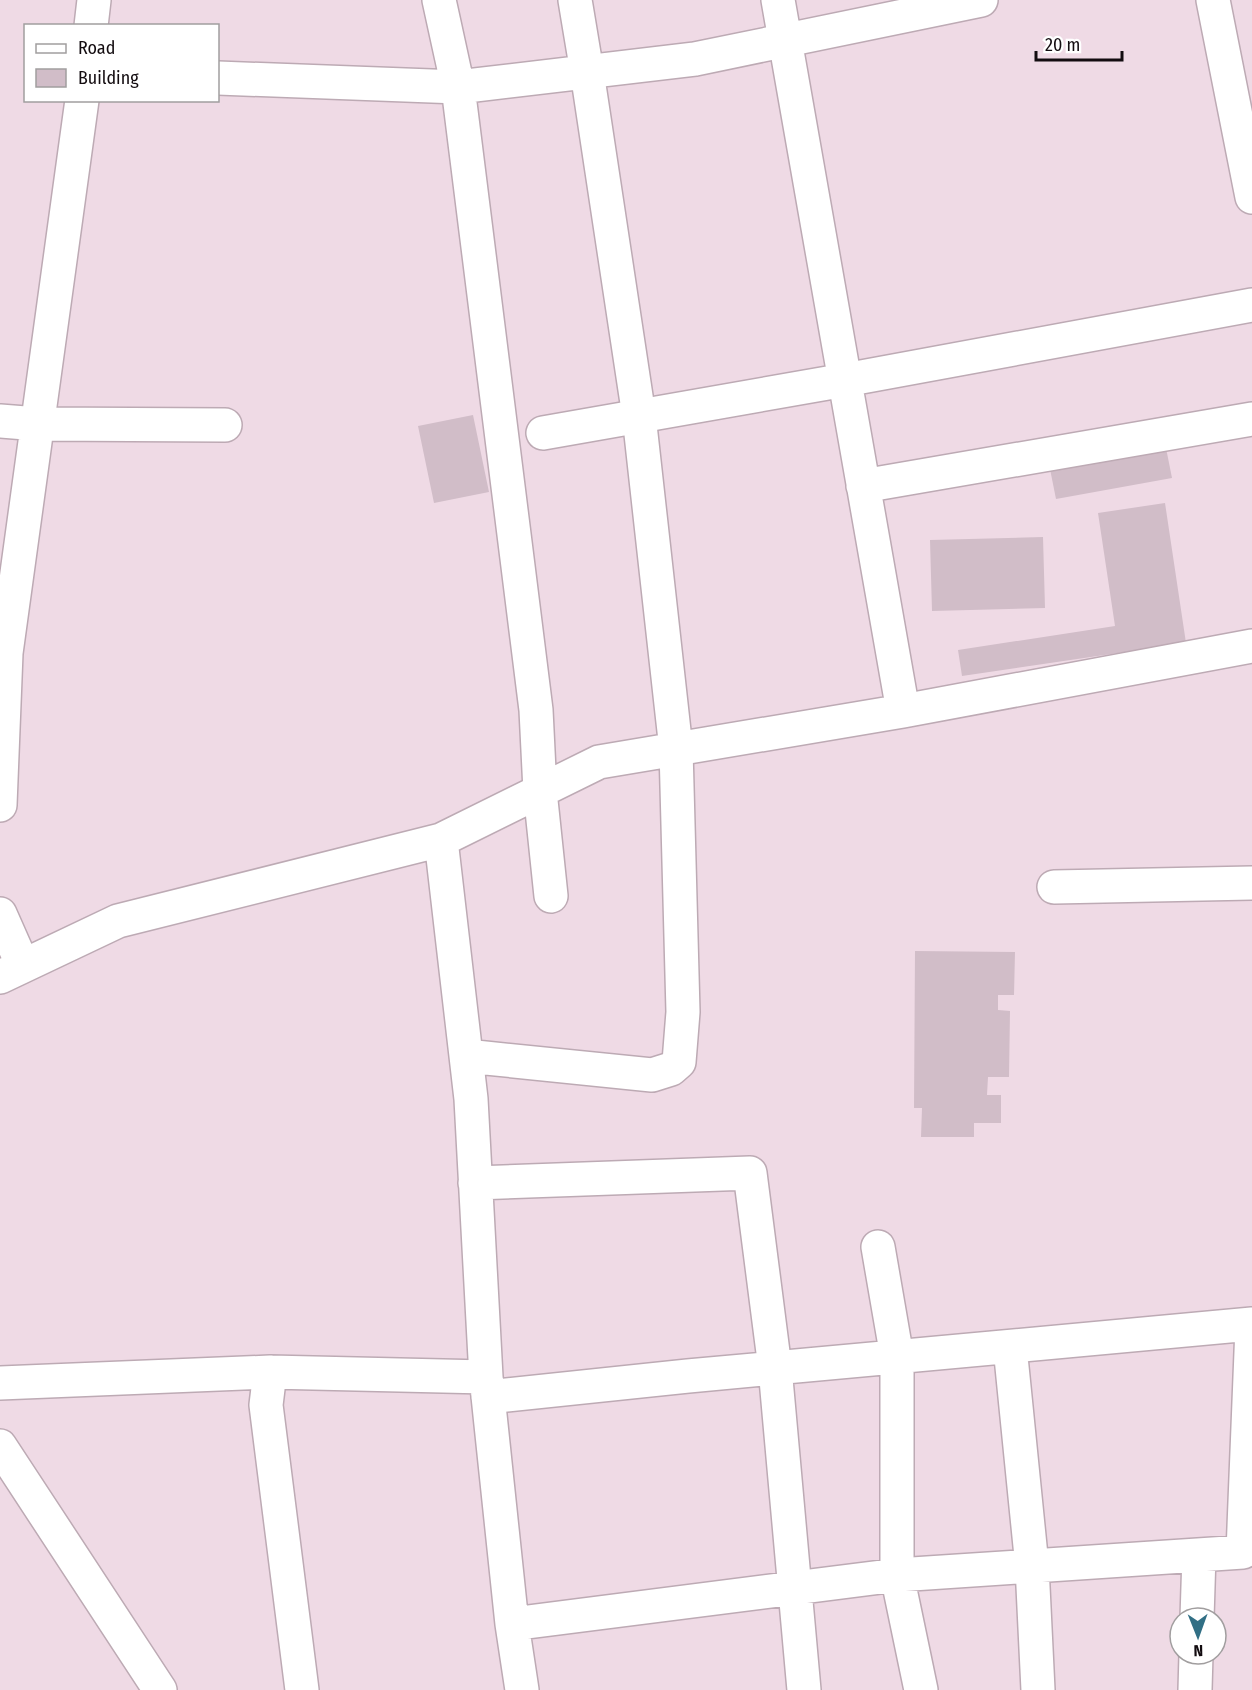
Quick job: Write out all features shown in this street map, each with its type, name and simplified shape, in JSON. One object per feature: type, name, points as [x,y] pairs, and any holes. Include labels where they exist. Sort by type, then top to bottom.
[{"type":"street","points":[[91,24],[94,0]]},
{"type":"street","points":[[439,0],[458,87],[536,710],[540,791],[551,896]]},
{"type":"street","points":[[466,1056],[652,1075],[672,1069],[678,1062],[682,1012],[676,749],[639,416],[575,0]]},
{"type":"street","points":[[778,0],[903,711]]},
{"type":"street","points":[[219,78],[458,87],[695,59],[981,0]]},
{"type":"street","points":[[1213,0],[1252,196]]},
{"type":"street","points":[[0,805],[6,653],[82,102]]},
{"type":"street","points":[[543,433],[1252,306]]},
{"type":"street","points":[[863,486],[1252,419]]},
{"type":"street","points":[[0,421],[38,424],[225,425]]},
{"type":"street","points":[[0,914],[12,972],[118,921],[441,840],[599,762],[903,711],[1252,646]]},
{"type":"street","points":[[441,840],[471,1099],[487,1387],[522,1690]]},
{"type":"street","points":[[1054,887],[1252,883]]},
{"type":"street","points":[[475,1183],[750,1173],[775,1368],[804,1690]]},
{"type":"street","points":[[878,1247],[897,1357],[897,1575],[921,1690]]},
{"type":"street","points":[[0,1383],[270,1372],[487,1387],[775,1368],[1252,1325],[1243,1552],[897,1575],[513,1624]]},
{"type":"street","points":[[1010,1347],[1032,1566],[1038,1690]]},
{"type":"street","points":[[270,1372],[266,1405],[302,1690]]},
{"type":"street","points":[[0,1446],[156,1689]]},
{"type":"street","points":[[1197,1606],[1199,1555]]},
{"type":"street","points":[[1195,1690],[1196,1666]]},
{"type":"building","points":[[473,415],[489,492],[434,503],[418,426]]},
{"type":"building","points":[[1165,443],[1172,478],[1056,499],[1049,464]]},
{"type":"building","points":[[1165,503],[1186,643],[962,676],[958,650],[1115,626],[1098,513]]},
{"type":"building","points":[[1043,537],[1045,608],[932,611],[930,540]]},
{"type":"building","points":[[915,951],[1015,952],[1014,995],[998,995],[998,1010],[1010,1011],[1009,1077],[988,1077],[987,1095],[1001,1095],[1001,1123],[974,1123],[974,1137],[921,1137],[922,1108],[914,1108]]}]
